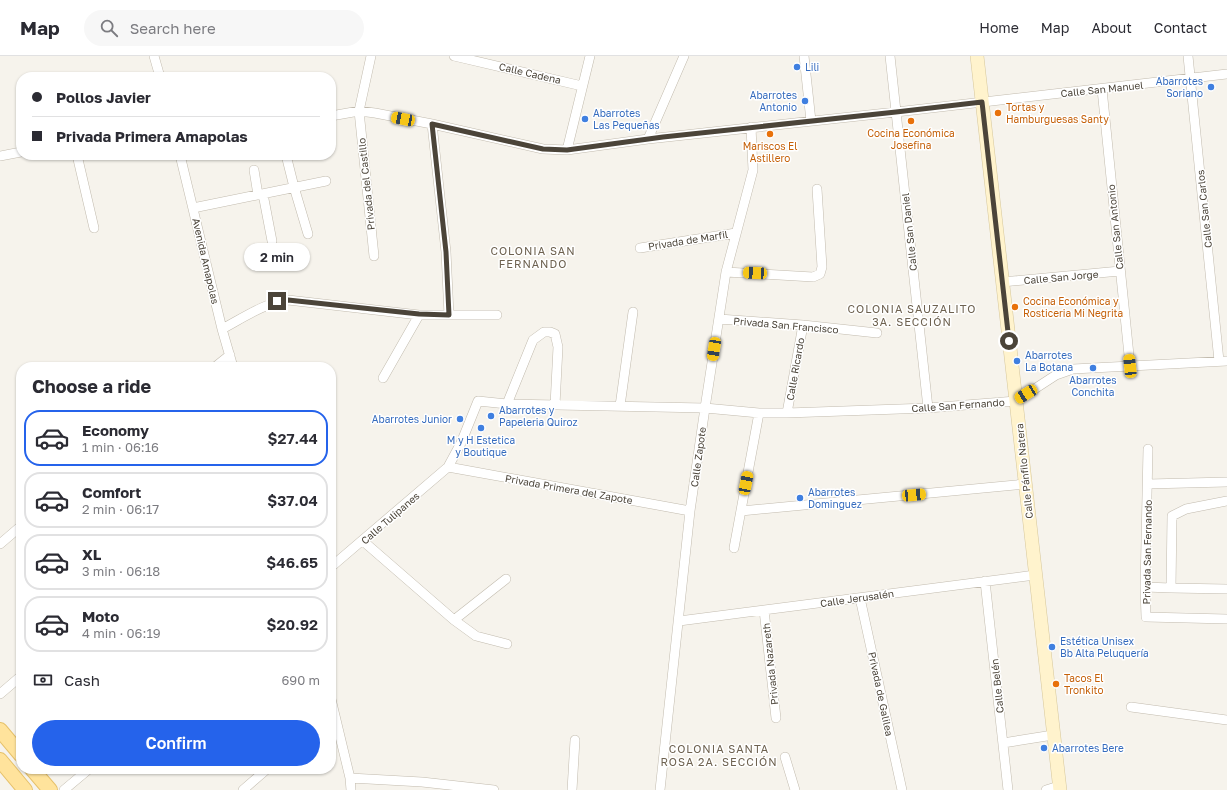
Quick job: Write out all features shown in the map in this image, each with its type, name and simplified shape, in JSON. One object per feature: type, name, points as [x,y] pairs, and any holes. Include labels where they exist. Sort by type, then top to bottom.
[{"type":"main road","name":"Calle Pánfilo Natera","points":[[977,56],[1059,788]]},
{"type":"main road","points":[[0,730],[16,749]]},
{"type":"main road","points":[[0,760],[25,790]]},
{"type":"main road","points":[[36,774],[50,790]]},
{"type":"street","points":[[154,56],[159,72]]},
{"type":"street","name":"Privada del Castillo","points":[[371,56],[359,111],[374,256]]},
{"type":"street","name":"Calle Cadena","points":[[454,56],[582,86]]},
{"type":"street","points":[[567,150],[590,56]]},
{"type":"street","points":[[648,139],[684,56]]},
{"type":"street","points":[[804,56],[811,121]]},
{"type":"street","name":"Calle San Daniel","points":[[890,56],[928,408]]},
{"type":"street","name":"Calle San Carlos","points":[[1188,56],[1223,361]]},
{"type":"street","name":"Calle San Manuel","points":[[336,115],[359,111],[375,113],[543,149],[567,150],[751,127],[1227,74]]},
{"type":"street","name":"Calle San Antonio","points":[[1102,89],[1130,366]]},
{"type":"street","points":[[432,124],[446,252],[449,315]]},
{"type":"street","name":"Calle Zapote","points":[[660,790],[690,511],[726,272],[753,170],[751,127]]},
{"type":"street","points":[[0,156],[16,153]]},
{"type":"street","points":[[78,160],[94,228]]},
{"type":"street","name":"Avenida Amapolas","points":[[181,160],[222,329],[232,362]]},
{"type":"street","points":[[287,160],[308,234]]},
{"type":"street","points":[[254,170],[272,241]]},
{"type":"street","points":[[193,208],[326,181]]},
{"type":"street","points":[[726,272],[813,277],[820,274],[822,267],[817,189]]},
{"type":"street","name":"Privada de Marfil","points":[[640,248],[736,233]]},
{"type":"street","name":"Calle San Jorge","points":[[1002,282],[1120,271]]},
{"type":"street","points":[[222,329],[267,305],[277,301],[288,300],[419,314],[497,315]]},
{"type":"street","points":[[620,406],[633,312]]},
{"type":"street","points":[[383,378],[419,314]]},
{"type":"street","name":"Privada San Francisco","points":[[719,319],[803,325],[877,333]]},
{"type":"street","name":"Calle Ricardo","points":[[788,413],[803,325]]},
{"type":"street","points":[[506,404],[532,340],[544,332],[550,332],[555,334],[558,347],[555,405]]},
{"type":"street","points":[[221,362],[230,355]]},
{"type":"street","name":"Calle San Fernando","points":[[448,467],[461,443],[478,401],[506,404],[705,408],[759,413],[928,408],[1016,401],[1056,375],[1073,369],[1223,361]]},
{"type":"street","points":[[734,548],[759,413]]},
{"type":"street","name":"Privada San Fernando","points":[[1148,449],[1145,587],[1146,617],[1227,619]]},
{"type":"street","name":"Privada Primera del Zapote","points":[[448,467],[690,511]]},
{"type":"street","name":"Calle Tulipanes","points":[[336,563],[448,467]]},
{"type":"street","points":[[1148,484],[1227,482]]},
{"type":"street","points":[[741,511],[1025,484]]},
{"type":"street","points":[[1171,588],[1172,516],[1186,510],[1227,501]]},
{"type":"street","points":[[0,544],[16,530]]},
{"type":"street","points":[[363,541],[454,620],[476,636],[507,644]]},
{"type":"street","name":"Calle Jerusalén","points":[[679,621],[1035,575]]},
{"type":"street","points":[[454,620],[506,579]]},
{"type":"street","name":"Calle Belén","points":[[985,581],[1008,790]]},
{"type":"street","points":[[1145,587],[1227,589]]},
{"type":"street","name":"Privada de Galilea","points":[[860,598],[902,790]]},
{"type":"street","name":"Privada Nazareth","points":[[764,610],[776,718]]},
{"type":"street","points":[[0,694],[16,680]]},
{"type":"street","points":[[1131,708],[1227,720]]},
{"type":"street","points":[[336,725],[350,778],[350,790]]},
{"type":"street","points":[[1003,743],[1053,735]]},
{"type":"street","points":[[572,790],[575,740]]},
{"type":"street","points":[[785,757],[795,790]]},
{"type":"street","points":[[64,790],[83,774]]},
{"type":"street","points":[[243,790],[261,774]]},
{"type":"street","points":[[350,778],[422,782],[494,790]]},
{"type":"street","points":[[1046,790],[1059,788]]},
{"type":"place","name":"Lili","points":[[797,67]]},
{"type":"place","name":"Abarrotes Soriano","points":[[1211,87]]},
{"type":"place","name":"Abarrotes Antonio","points":[[805,101]]},
{"type":"place","name":"Tortas y Hamburguesas Santy","points":[[998,113]]},
{"type":"place","name":"Abarrotes Las Pequeñas","points":[[585,119]]},
{"type":"place","name":"Cocina Económica Josefina","points":[[911,121]]},
{"type":"place","name":"Mariscos El Astillero","points":[[770,134]]},
{"type":"place","name":"Cocina Económica y Rosticeria Mi Negrita","points":[[1015,307]]},
{"type":"place","name":"Abarrotes La Botana","points":[[1017,361]]},
{"type":"place","name":"Abarrotes Conchita","points":[[1093,368]]},
{"type":"place","name":"Abarrotes y Papeleria Quiroz","points":[[491,416]]},
{"type":"place","name":"Abarrotes Junior","points":[[460,419]]},
{"type":"place","name":"M y H Estetica y Boutique","points":[[481,428]]},
{"type":"place","name":"Abarrotes Dominguez","points":[[800,498]]},
{"type":"place","name":"Estética Unisex Bb Alta Peluquería","points":[[1052,647]]},
{"type":"place","name":"Tacos El Tronkito","points":[[1056,684]]},
{"type":"place","name":"Abarrotes Bere","points":[[1044,748]]},
{"type":"district","name":"COLONIA SAN FERNANDO","points":[[533,257]]},
{"type":"district","name":"COLONIA SAUZALITO 3A. SECCIÓN","points":[[912,315]]},
{"type":"district","name":"COLONIA SANTA ROSA 2A. SECCIÓN","points":[[719,755]]},
{"type":"route","points":[[277,301],[288,300],[419,314],[449,315],[446,252],[432,124],[543,149],[567,150],[663,137],[982,102],[1009,341]]}]
